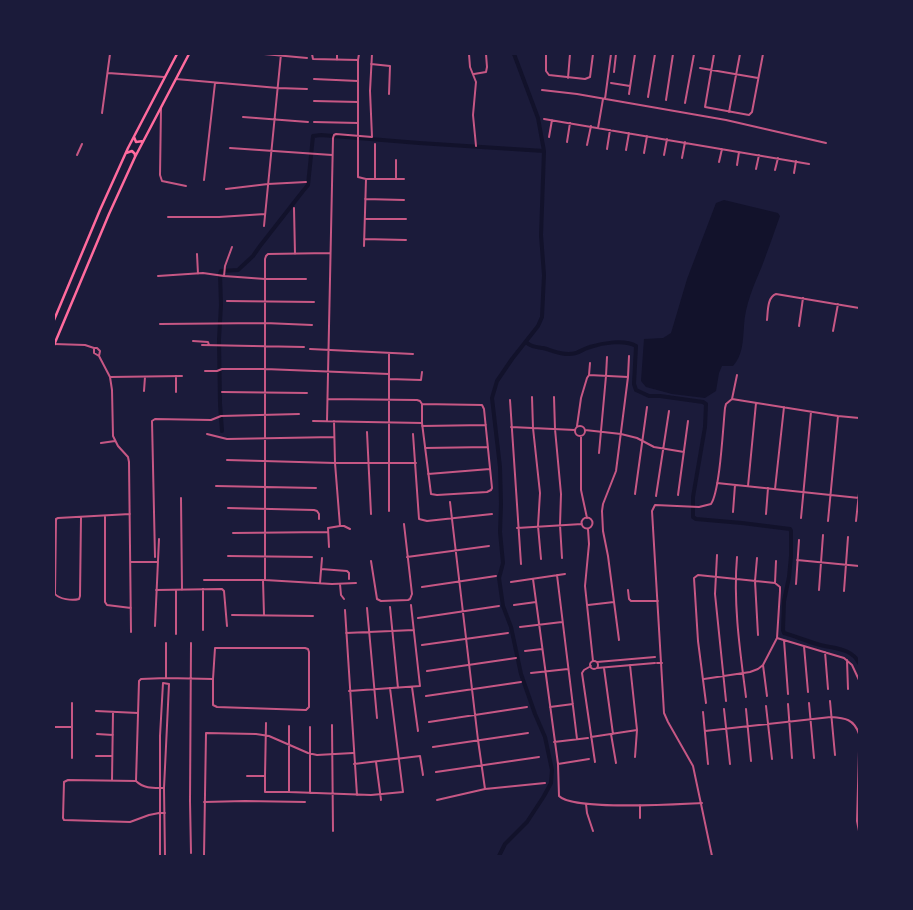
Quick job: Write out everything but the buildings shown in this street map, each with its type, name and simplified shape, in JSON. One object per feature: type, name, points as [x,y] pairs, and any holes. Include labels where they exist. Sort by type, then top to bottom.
[{"type":"main road","points":[[54,320],[100,210],[126,153],[177,54]]},
{"type":"main road","points":[[54,344],[109,214],[143,140],[189,54]]},
{"type":"main road","points":[[134,136],[136,142],[143,140]]},
{"type":"main road","points":[[126,153],[132,150],[135,154],[135,158]]},
{"type":"street","points":[[102,113],[110,54]]},
{"type":"street","points":[[264,54],[307,58]]},
{"type":"street","points":[[312,54],[313,59],[358,60]]},
{"type":"street","points":[[337,54],[337,60]]},
{"type":"street","points":[[358,54],[358,176],[366,179],[404,179]]},
{"type":"street","points":[[327,421],[332,155],[334,136],[336,134],[372,137],[370,91],[372,54]]},
{"type":"street","points":[[469,54],[470,67],[476,82],[473,115],[476,146]]},
{"type":"street","points":[[474,74],[486,72],[486,54]]},
{"type":"street","points":[[546,54],[547,73],[549,75],[568,78],[590,77],[593,54]]},
{"type":"street","points":[[568,78],[570,54]]},
{"type":"street","points":[[598,128],[611,54]]},
{"type":"street","points":[[614,72],[616,54]]},
{"type":"street","points":[[629,94],[635,54]]},
{"type":"street","points":[[648,97],[655,54]]},
{"type":"street","points":[[666,100],[673,54]]},
{"type":"street","points":[[685,103],[694,54]]},
{"type":"street","points":[[714,54],[705,107],[751,115],[763,54]]},
{"type":"street","points":[[729,112],[740,54]]},
{"type":"street","points":[[264,226],[281,55]]},
{"type":"street","points":[[371,64],[390,66],[388,94]]},
{"type":"street","points":[[700,68],[758,78]]},
{"type":"street","points":[[108,72],[164,77]]},
{"type":"street","points":[[176,79],[278,88],[307,89]]},
{"type":"street","points":[[314,79],[358,81]]},
{"type":"street","points":[[204,180],[215,83]]},
{"type":"street","points":[[611,83],[630,86]]},
{"type":"street","points":[[542,90],[577,94],[726,120],[826,143]]},
{"type":"street","points":[[314,101],[358,102]]},
{"type":"street","points":[[161,107],[160,175],[162,181],[186,186]]},
{"type":"street","points":[[243,117],[308,122]]},
{"type":"street","points":[[544,119],[809,164]]},
{"type":"street","points":[[549,137],[552,120]]},
{"type":"street","points":[[314,122],[358,123]]},
{"type":"street","points":[[567,142],[570,123]]},
{"type":"street","points":[[588,145],[591,126]]},
{"type":"street","points":[[607,149],[610,130]]},
{"type":"street","points":[[626,150],[629,133]]},
{"type":"street","points":[[644,153],[647,136]]},
{"type":"street","points":[[664,155],[667,139]]},
{"type":"street","points":[[682,158],[685,142]]},
{"type":"street","points":[[77,155],[82,144]]},
{"type":"street","points":[[375,144],[375,179]]},
{"type":"street","points":[[230,148],[332,155]]},
{"type":"street","points":[[720,162],[722,149]]},
{"type":"street","points":[[737,166],[739,152]]},
{"type":"street","points":[[756,169],[759,155]]},
{"type":"street","points":[[775,170],[778,158]]},
{"type":"street","points":[[396,160],[396,179]]},
{"type":"street","points":[[794,173],[796,161]]},
{"type":"street","points":[[364,246],[366,179]]},
{"type":"street","points":[[226,189],[268,184],[306,182]]},
{"type":"street","points":[[365,199],[404,200]]},
{"type":"street","points":[[294,208],[295,254]]},
{"type":"street","points":[[168,217],[219,217],[265,214]]},
{"type":"street","points":[[365,219],[406,219]]},
{"type":"street","points":[[364,239],[406,240]]},
{"type":"street","points":[[222,276],[232,247]]},
{"type":"street","points":[[197,254],[198,274]]},
{"type":"street","points":[[264,615],[266,486],[266,256],[330,254]]},
{"type":"street","points":[[158,276],[198,274],[265,279],[306,279]]},
{"type":"street","points":[[767,320],[770,298],[772,295],[786,295],[859,308]]},
{"type":"street","points":[[799,326],[803,298]]},
{"type":"street","points":[[227,301],[314,302]]},
{"type":"street","points":[[834,331],[838,304]]},
{"type":"street","points":[[160,324],[265,323],[312,325]]},
{"type":"street","points":[[193,341],[208,342],[209,345]]},
{"type":"street","points":[[54,344],[85,345],[97,348],[100,351],[99,356]]},
{"type":"street","points":[[202,345],[304,347]]},
{"type":"street","points":[[94,348],[95,354],[99,356],[110,377],[112,390],[112,430],[115,441],[128,457],[131,632]]},
{"type":"street","points":[[310,349],[413,354]]},
{"type":"street","points":[[389,352],[389,511]]},
{"type":"street","points":[[619,640],[608,556],[603,531],[602,511],[603,504],[616,471],[628,377],[629,356]]},
{"type":"street","points":[[599,453],[607,358]]},
{"type":"street","points":[[575,430],[585,381],[589,375],[590,363]]},
{"type":"street","points":[[205,371],[217,371],[221,369],[266,369],[389,374]]},
{"type":"street","points":[[389,379],[421,380],[422,372]]},
{"type":"street","points":[[589,375],[628,377]]},
{"type":"street","points":[[712,856],[693,766],[665,718],[653,508],[655,505],[699,507],[711,504],[715,496],[717,483],[725,408],[726,404],[732,399],[737,375]]},
{"type":"street","points":[[176,376],[176,392]]},
{"type":"street","points":[[110,377],[182,376]]},
{"type":"street","points":[[144,391],[145,377]]},
{"type":"street","points":[[222,392],[306,393]]},
{"type":"street","points":[[532,397],[533,428],[540,492],[538,526],[541,559]]},
{"type":"street","points":[[554,397],[555,429],[561,494],[560,525],[562,558]]},
{"type":"street","points":[[328,399],[417,400],[422,404],[482,405],[486,425],[491,490],[487,492],[433,495],[430,491],[422,426],[422,404]]},
{"type":"street","points":[[732,399],[859,418]]},
{"type":"street","points":[[510,400],[517,497],[517,528],[521,564]]},
{"type":"street","points":[[748,486],[756,403]]},
{"type":"street","points":[[635,494],[647,407]]},
{"type":"street","points":[[776,489],[784,407]]},
{"type":"street","points":[[656,496],[669,411]]},
{"type":"street","points":[[801,518],[811,412]]},
{"type":"street","points":[[155,557],[152,421],[154,419],[211,420],[221,416],[299,414]]},
{"type":"street","points":[[828,520],[838,416]]},
{"type":"street","points":[[313,421],[422,423]]},
{"type":"street","points":[[334,421],[335,463],[340,526]]},
{"type":"street","points":[[678,495],[688,421]]},
{"type":"street","points":[[422,426],[486,425]]},
{"type":"street","points":[[577,426],[582,426],[585,430],[621,434],[637,438],[654,447],[684,452]]},
{"type":"street","points":[[511,427],[575,430]]},
{"type":"street","points":[[575,430],[576,434],[581,436]]},
{"type":"street","points":[[582,524],[586,518],[581,490],[581,436],[585,430]]},
{"type":"street","points":[[367,432],[370,514]]},
{"type":"street","points":[[207,434],[227,438],[334,437]]},
{"type":"street","points":[[413,434],[419,519],[427,521],[492,514]]},
{"type":"street","points":[[101,443],[115,441]]},
{"type":"street","points":[[425,448],[488,447]]},
{"type":"street","points":[[227,460],[335,463],[416,463]]},
{"type":"street","points":[[428,474],[490,469]]},
{"type":"street","points":[[717,483],[859,498]]},
{"type":"street","points":[[732,512],[735,485]]},
{"type":"street","points":[[216,486],[316,488]]},
{"type":"street","points":[[766,514],[768,488]]},
{"type":"street","points":[[856,521],[859,492]]},
{"type":"street","points":[[181,498],[182,590]]},
{"type":"street","points":[[450,502],[485,789]]},
{"type":"street","points":[[228,508],[314,510],[319,514],[319,519]]},
{"type":"street","points":[[81,517],[80,596],[76,600],[58,598],[55,594],[55,521],[58,518],[130,514]]},
{"type":"street","points":[[105,516],[105,602],[107,605],[131,608]]},
{"type":"street","points":[[586,518],[593,521],[592,526],[588,529]]},
{"type":"street","points":[[371,561],[377,599],[381,601],[408,600],[411,598],[412,594],[404,524]]},
{"type":"street","points":[[517,528],[582,524]]},
{"type":"street","points":[[582,524],[588,529]]},
{"type":"street","points":[[329,547],[329,528],[344,526],[350,529]]},
{"type":"street","points":[[588,529],[589,544],[585,580],[593,661],[591,666],[582,673],[595,762]]},
{"type":"street","points":[[233,533],[328,532]]},
{"type":"street","points":[[819,590],[823,535]]},
{"type":"street","points":[[844,591],[848,537]]},
{"type":"street","points":[[155,626],[159,539]]},
{"type":"street","points":[[796,584],[799,540]]},
{"type":"street","points":[[407,557],[489,546]]},
{"type":"street","points":[[228,556],[312,557]]},
{"type":"street","points":[[717,556],[715,594],[726,701]]},
{"type":"street","points":[[737,557],[735,579],[746,697]]},
{"type":"street","points":[[320,583],[322,558]]},
{"type":"street","points":[[757,558],[754,581],[758,635]]},
{"type":"street","points":[[798,560],[859,566]]},
{"type":"street","points":[[775,583],[776,561]]},
{"type":"street","points":[[131,562],[158,562]]},
{"type":"street","points":[[321,569],[347,571],[349,573],[349,579]]},
{"type":"street","points":[[511,582],[565,574]]},
{"type":"street","points":[[557,575],[577,739]]},
{"type":"street","points":[[704,679],[743,674],[758,669],[764,665],[777,638],[780,587],[775,583],[698,575],[694,578],[698,640],[706,703]]},
{"type":"street","points":[[422,587],[496,576]]},
{"type":"street","points":[[533,579],[558,764],[560,796],[564,799],[586,804],[702,803]]},
{"type":"street","points":[[204,580],[264,580],[340,584],[356,583]]},
{"type":"street","points":[[340,584],[341,595],[344,599]]},
{"type":"street","points":[[203,589],[203,630]]},
{"type":"street","points":[[156,590],[219,589],[224,591],[227,626]]},
{"type":"street","points":[[176,590],[176,634]]},
{"type":"street","points":[[628,590],[629,599],[632,601],[658,601]]},
{"type":"street","points":[[514,605],[536,602]]},
{"type":"street","points":[[588,605],[614,602]]},
{"type":"street","points":[[349,691],[420,686],[411,605]]},
{"type":"street","points":[[418,618],[499,606]]},
{"type":"street","points":[[390,607],[398,688]]},
{"type":"street","points":[[367,608],[377,718]]},
{"type":"street","points":[[345,610],[356,795]]},
{"type":"street","points":[[232,615],[313,616]]},
{"type":"street","points":[[520,628],[562,622]]},
{"type":"street","points":[[346,633],[414,630]]},
{"type":"street","points":[[422,645],[508,633]]},
{"type":"street","points":[[777,638],[847,660],[852,665],[859,680]]},
{"type":"street","points":[[784,640],[788,694]]},
{"type":"street","points":[[166,643],[166,678]]},
{"type":"street","points":[[191,643],[191,853]]},
{"type":"street","points":[[804,646],[808,692]]},
{"type":"street","points":[[218,647],[305,648],[309,652],[309,706],[306,710],[215,707],[213,679],[214,651],[215,648],[218,647]]},
{"type":"street","points":[[525,651],[542,649]]},
{"type":"street","points":[[825,652],[828,689]]},
{"type":"street","points":[[593,661],[597,662],[662,656]]},
{"type":"street","points":[[650,657],[650,663]]},
{"type":"street","points":[[427,670],[516,658]]},
{"type":"street","points":[[847,660],[848,689]]},
{"type":"street","points":[[597,662],[597,668]]},
{"type":"street","points":[[591,666],[594,669],[662,663]]},
{"type":"street","points":[[630,665],[637,730],[635,757]]},
{"type":"street","points":[[764,665],[767,696]]},
{"type":"street","points":[[604,668],[616,763]]},
{"type":"street","points":[[531,673],[568,669]]},
{"type":"street","points":[[136,781],[140,679],[213,679]]},
{"type":"street","points":[[426,696],[521,682]]},
{"type":"street","points":[[160,856],[159,788],[162,684],[169,684],[164,788],[165,856]]},
{"type":"street","points":[[412,687],[418,731]]},
{"type":"street","points":[[266,723],[265,792],[356,795],[403,792],[390,688]]},
{"type":"street","points":[[830,700],[835,755]]},
{"type":"street","points":[[72,702],[72,758]]},
{"type":"street","points":[[809,702],[814,758]]},
{"type":"street","points":[[550,707],[572,704]]},
{"type":"street","points":[[788,704],[792,758]]},
{"type":"street","points":[[766,706],[772,759]]},
{"type":"street","points":[[429,722],[527,707]]},
{"type":"street","points":[[724,709],[730,764]]},
{"type":"street","points":[[746,709],[751,761]]},
{"type":"street","points":[[96,711],[138,713]]},
{"type":"street","points":[[112,780],[113,712]]},
{"type":"street","points":[[703,712],[708,764]]},
{"type":"street","points":[[705,731],[832,717],[847,719],[856,728],[859,734]]},
{"type":"street","points":[[332,725],[333,832]]},
{"type":"street","points":[[288,792],[289,726]]},
{"type":"street","points":[[54,727],[72,727]]},
{"type":"street","points":[[310,727],[310,793]]},
{"type":"street","points":[[591,737],[637,730]]},
{"type":"street","points":[[204,856],[206,733],[266,736],[310,754],[353,753]]},
{"type":"street","points":[[433,747],[528,733]]},
{"type":"street","points":[[96,734],[113,735]]},
{"type":"street","points":[[160,736],[166,736]]},
{"type":"street","points":[[554,742],[588,738]]},
{"type":"street","points":[[859,751],[857,821],[859,831]]},
{"type":"street","points":[[96,756],[112,756]]},
{"type":"street","points":[[354,764],[420,756],[423,775]]},
{"type":"street","points":[[436,772],[539,757]]},
{"type":"street","points":[[558,764],[589,759]]},
{"type":"street","points":[[376,762],[381,800]]},
{"type":"street","points":[[247,776],[265,776]]},
{"type":"street","points":[[164,788],[141,786],[136,781],[66,781],[64,782],[63,819],[130,822],[159,813],[165,813]]},
{"type":"street","points":[[437,800],[485,789],[545,783]]},
{"type":"street","points":[[204,802],[305,802]]},
{"type":"street","points":[[586,804],[587,813],[593,830]]},
{"type":"street","points":[[640,804],[640,818]]},
{"type":"shaded area","points":[[724,200],[778,213],[780,216],[748,303],[742,347],[739,357],[733,366],[722,366],[719,373],[716,391],[705,398],[672,394],[646,387],[641,381],[644,339],[663,338],[671,333],[687,279],[716,203]]},
{"type":"waterway","points":[[499,856],[505,844],[527,822],[544,796],[551,783],[552,770],[545,737],[521,674],[511,627],[503,606],[499,578],[503,563],[500,532],[500,467],[492,398],[497,381],[538,326],[542,317],[544,275],[541,235],[544,151],[538,118],[514,54]]},
{"type":"waterway","points":[[222,431],[219,339],[221,305],[220,274],[221,271],[238,270],[253,256],[308,185],[313,136],[321,135],[544,151]]},
{"type":"waterway","points":[[526,342],[530,345],[567,354],[576,353],[588,347],[607,343],[620,342],[631,344],[636,346],[634,384],[636,390],[649,396],[660,396],[703,402],[706,404],[705,427],[693,497],[693,517],[696,519],[790,529],[791,556],[789,577],[784,601],[784,633],[823,646],[841,649],[851,654],[859,663]]}]
